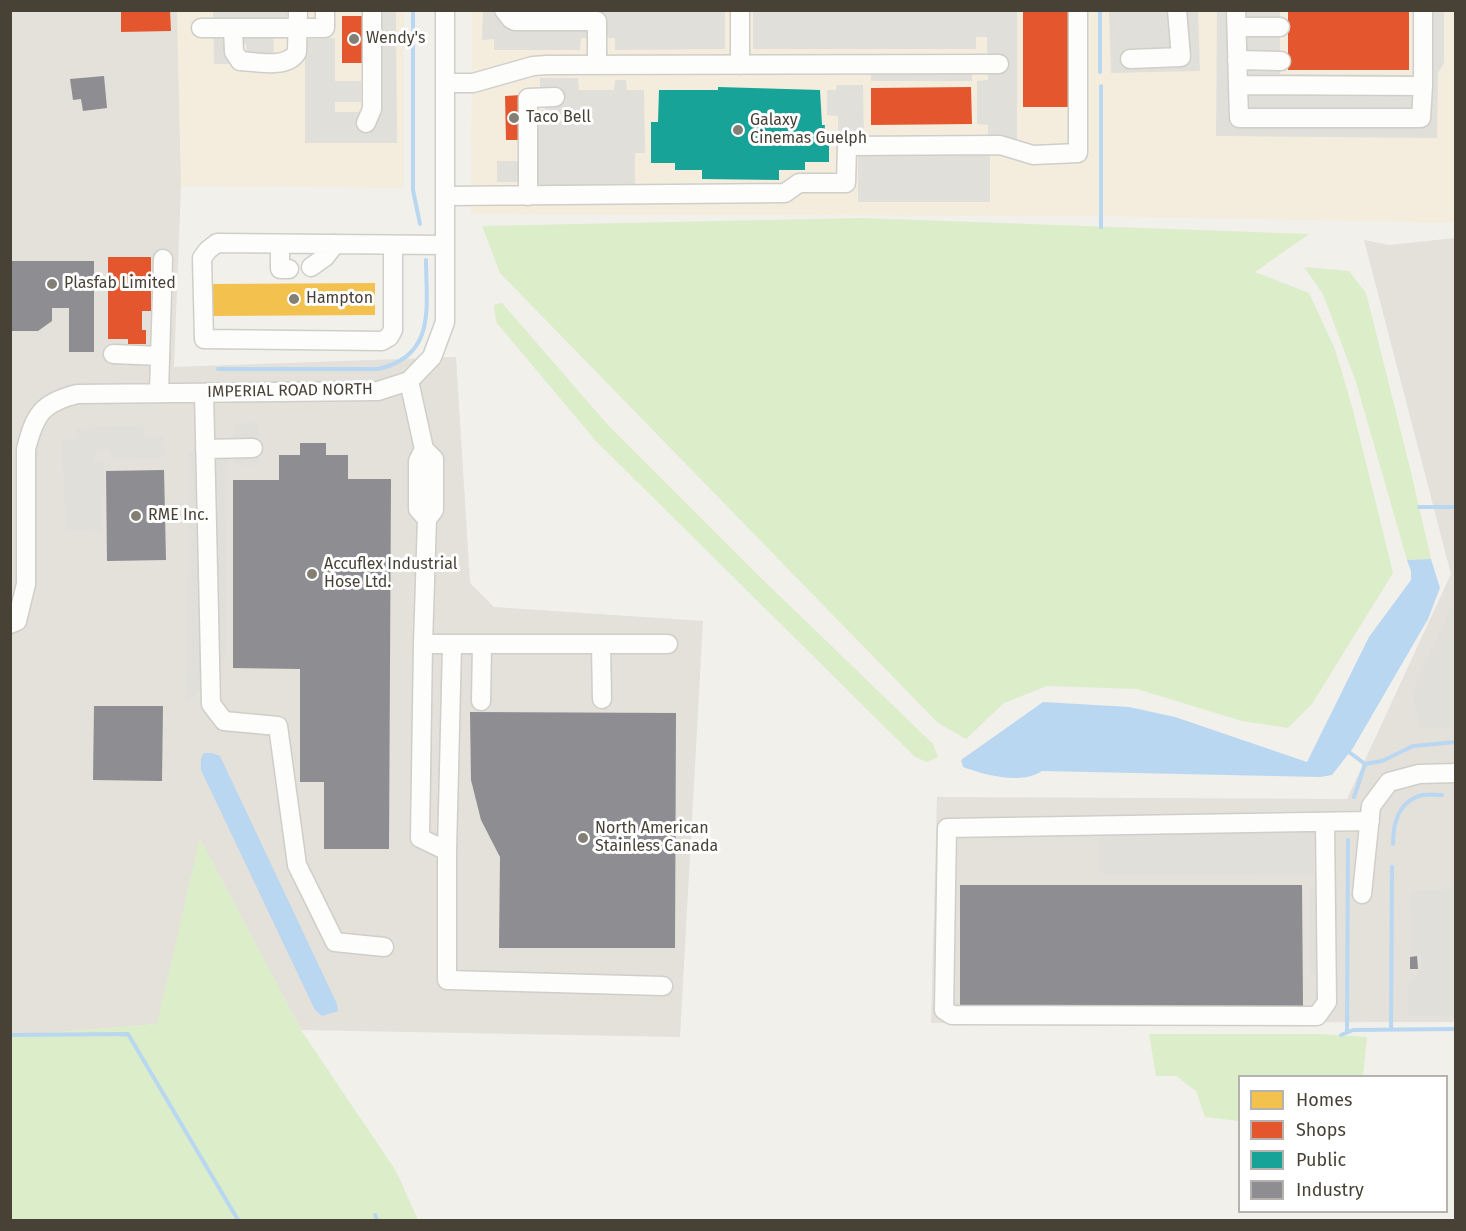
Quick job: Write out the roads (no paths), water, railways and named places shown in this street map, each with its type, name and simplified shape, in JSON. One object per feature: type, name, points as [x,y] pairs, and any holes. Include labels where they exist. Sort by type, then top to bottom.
[{"type":"street","points":[[201,28],[233,28],[298,19],[325,28],[325,10]]},
{"type":"street","points":[[366,123],[372,109],[372,10]]},
{"type":"street","name":"IMPERIAL ROAD NORTH","points":[[10,624],[17,621],[26,584],[26,449],[23,425],[58,399],[77,394],[378,391],[409,381],[432,357],[445,322],[445,10]]},
{"type":"street","points":[[504,10],[511,20],[515,21],[597,21],[597,65]]},
{"type":"street","points":[[740,10],[740,65]]},
{"type":"street","points":[[446,196],[785,193],[799,183],[846,183],[847,146],[1000,145],[1033,155],[1078,153],[1078,10]]},
{"type":"street","points":[[1130,59],[1181,57],[1177,10]]},
{"type":"street","points":[[1280,27],[1237,19],[1239,118],[1421,118],[1423,10]]},
{"type":"street","points":[[233,28],[234,52],[240,62],[286,62],[297,52],[298,19]]},
{"type":"street","points":[[1238,60],[1281,61]]},
{"type":"street","points":[[445,82],[473,83],[533,66],[999,64]]},
{"type":"street","points":[[1238,85],[1423,86]]},
{"type":"street","points":[[1372,85],[1372,117]]},
{"type":"street","points":[[528,196],[528,98],[555,97]]},
{"type":"street","points":[[393,245],[393,330],[389,337],[382,341],[204,339],[202,258],[217,243],[445,245]]},
{"type":"street","points":[[280,243],[280,269],[289,269]]},
{"type":"street","points":[[311,267],[325,257],[335,244]]},
{"type":"street","points":[[159,393],[163,259]]},
{"type":"street","points":[[113,354],[160,356]]},
{"type":"street","points":[[409,381],[424,449],[434,459],[434,510],[427,519],[420,838],[447,851]]},
{"type":"street","points":[[204,393],[211,704],[224,722],[278,726],[297,865],[335,942],[384,947]]},
{"type":"street","points":[[205,449],[253,448]]},
{"type":"street","points":[[423,644],[452,646],[668,644]]},
{"type":"street","points":[[481,701],[482,645]]},
{"type":"street","points":[[601,645],[602,699]]},
{"type":"street","points":[[452,646],[447,851],[447,980],[663,986]]},
{"type":"street","points":[[1362,894],[1371,806],[1389,782],[1419,774],[1455,773]]},
{"type":"street","points":[[1325,822],[1327,1002],[1317,1016],[952,1015],[944,1010],[946,828],[1370,821]]},
{"type":"water","points":[[1431,559],[1440,588],[1428,619],[1353,748],[1332,775],[1320,777],[1042,771],[1014,778],[982,773],[963,767],[961,760],[1043,702],[1129,707],[1175,717],[1307,762],[1369,637],[1411,580],[1407,560]]},
{"type":"water","points":[[204,753],[220,756],[337,1004],[338,1011],[322,1016],[315,1010],[201,770],[201,759]]},
{"type":"waterway","points":[[413,10],[413,190],[420,224]]},
{"type":"waterway","points":[[1100,10],[1100,72]]},
{"type":"waterway","points":[[1101,86],[1101,227]]},
{"type":"waterway","points":[[218,369],[378,369],[397,362],[410,353],[419,341],[424,327],[427,295],[426,260]]},
{"type":"waterway","points":[[1419,507],[1456,507]]},
{"type":"waterway","points":[[1354,797],[1365,764],[1382,761],[1413,746],[1456,742]]},
{"type":"waterway","points":[[1349,752],[1365,764]]},
{"type":"waterway","points":[[1393,844],[1394,828],[1403,807],[1423,795],[1442,795]]},
{"type":"waterway","points":[[1347,1032],[1348,840]]},
{"type":"waterway","points":[[1391,1029],[1392,867]]},
{"type":"waterway","points":[[1341,1035],[1353,1030],[1456,1029]]},
{"type":"waterway","points":[[10,1035],[128,1034],[238,1220]]},
{"type":"waterway","points":[[375,1215],[377,1220]]},
{"type":"place","name":"Wendy's","points":[[354,39]]},
{"type":"place","name":"Taco Bell","points":[[514,118]]},
{"type":"place","name":"Galaxy Cinemas Guelph","points":[[738,130]]},
{"type":"place","name":"Plasfab Limited","points":[[52,284]]},
{"type":"place","name":"Hampton","points":[[294,299]]},
{"type":"place","name":"RME Inc.","points":[[136,516]]},
{"type":"place","name":"Accuflex Industrial Hose Ltd.","points":[[312,574]]},
{"type":"place","name":"North American Stainless Canada","points":[[583,838]]}]
